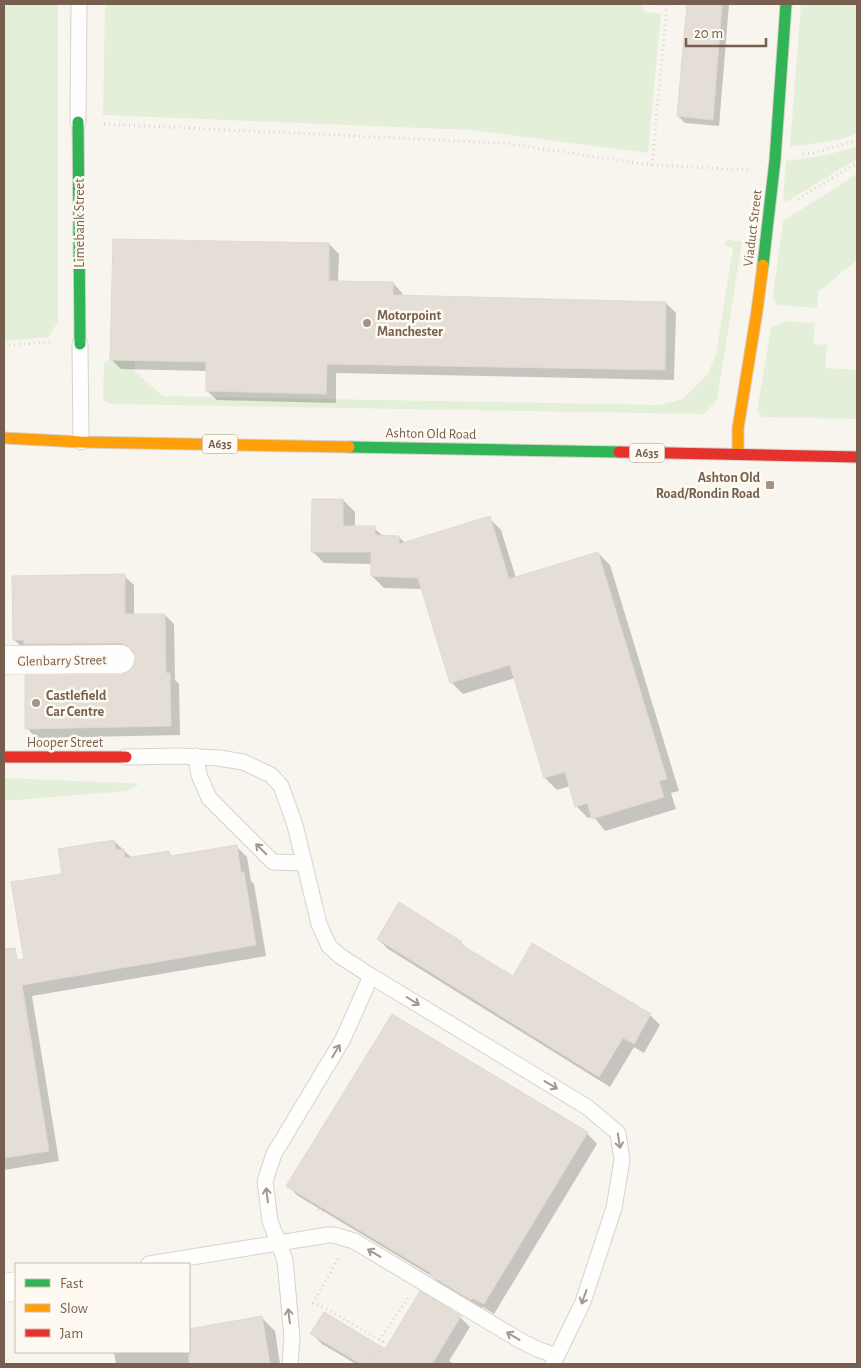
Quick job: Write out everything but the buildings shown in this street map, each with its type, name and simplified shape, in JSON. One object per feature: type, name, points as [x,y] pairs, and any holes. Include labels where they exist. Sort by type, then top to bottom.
[{"type":"main road","name":"Viaduct Street","points":[[738,454],[738,428],[757,311],[775,160],[786,4]]},
{"type":"main road","name":"Limebank Street","points":[[78,122],[80,344]]},
{"type":"main road","name":"Ashton Old Road","points":[[4,438],[81,442],[857,457]]},
{"type":"main road","name":"Hooper Street","points":[[4,756],[126,757]]},
{"type":"street","name":"Glenbarry Street","points":[[4,660],[120,659]]},
{"type":"lane","name":"Limebank Street","points":[[78,122],[79,4]]},
{"type":"lane","name":"Limebank Street","points":[[80,344],[81,442]]},
{"type":"lane","points":[[126,757],[196,756],[218,758],[243,762],[271,776],[281,786],[295,825],[319,924],[329,946],[340,956],[371,976],[587,1106],[618,1132],[622,1160],[614,1208],[583,1302],[555,1360],[354,1241],[334,1235],[277,1242],[155,1263]]},
{"type":"lane","points":[[196,756],[199,775],[209,798],[273,862],[304,863]]},
{"type":"lane","points":[[290,1364],[292,1338],[285,1260],[270,1221],[265,1180],[274,1154],[343,1039],[371,976]]},
{"type":"path","points":[[652,165],[666,4],[655,4]]},
{"type":"path","points":[[78,122],[502,143],[652,165],[747,170],[787,155],[815,153],[857,140]]},
{"type":"path","points":[[769,214],[786,206],[857,163]]},
{"type":"path","points":[[4,346],[54,342],[80,344]]},
{"type":"path","points":[[342,1252],[313,1303],[327,1309],[383,1342],[371,1364]]},
{"type":"path","points":[[379,1340],[410,1296]]},
{"type":"green space","points":[[4,4],[58,4],[58,322],[48,337],[4,341]]},
{"type":"green space","points":[[105,4],[643,4],[643,11],[661,14],[648,153],[472,130],[103,115]]},
{"type":"green space","points":[[801,4],[857,4],[857,134],[838,140],[790,147]]},
{"type":"green space","points":[[857,146],[857,159],[786,202],[783,198],[786,161],[827,155]]},
{"type":"green space","points":[[857,174],[857,260],[818,292],[817,308],[777,305],[773,296],[783,221]]},
{"type":"green space","points":[[726,239],[742,242],[717,400],[704,414],[109,404],[104,400],[104,362],[110,360],[135,360],[135,372],[163,396],[660,405],[683,399],[708,374],[716,354],[733,248],[725,246]]},
{"type":"green space","points":[[787,321],[815,323],[813,344],[827,345],[825,368],[857,370],[857,419],[762,417],[757,410],[771,327]]},
{"type":"green space","points":[[4,778],[139,784],[127,791],[4,801]]},
{"type":"traffic: fast","points":[[763,265],[775,160],[786,4]]},
{"type":"traffic: fast","points":[[78,122],[80,344]]},
{"type":"traffic: fast","points":[[349,447],[619,452]]},
{"type":"traffic: slow","points":[[738,454],[738,428],[763,265]]},
{"type":"traffic: slow","points":[[4,438],[81,442],[349,447]]},
{"type":"traffic: jam","points":[[619,452],[857,457]]},
{"type":"traffic: jam","points":[[4,757],[126,757]]},
{"type":"place","name":"Motorpoint Manchester","points":[[367,323]]},
{"type":"place","name":"Ashton Old Road/Rondin Road","points":[[770,485]]},
{"type":"place","name":"Castlefield Car Centre","points":[[36,703]]}]
